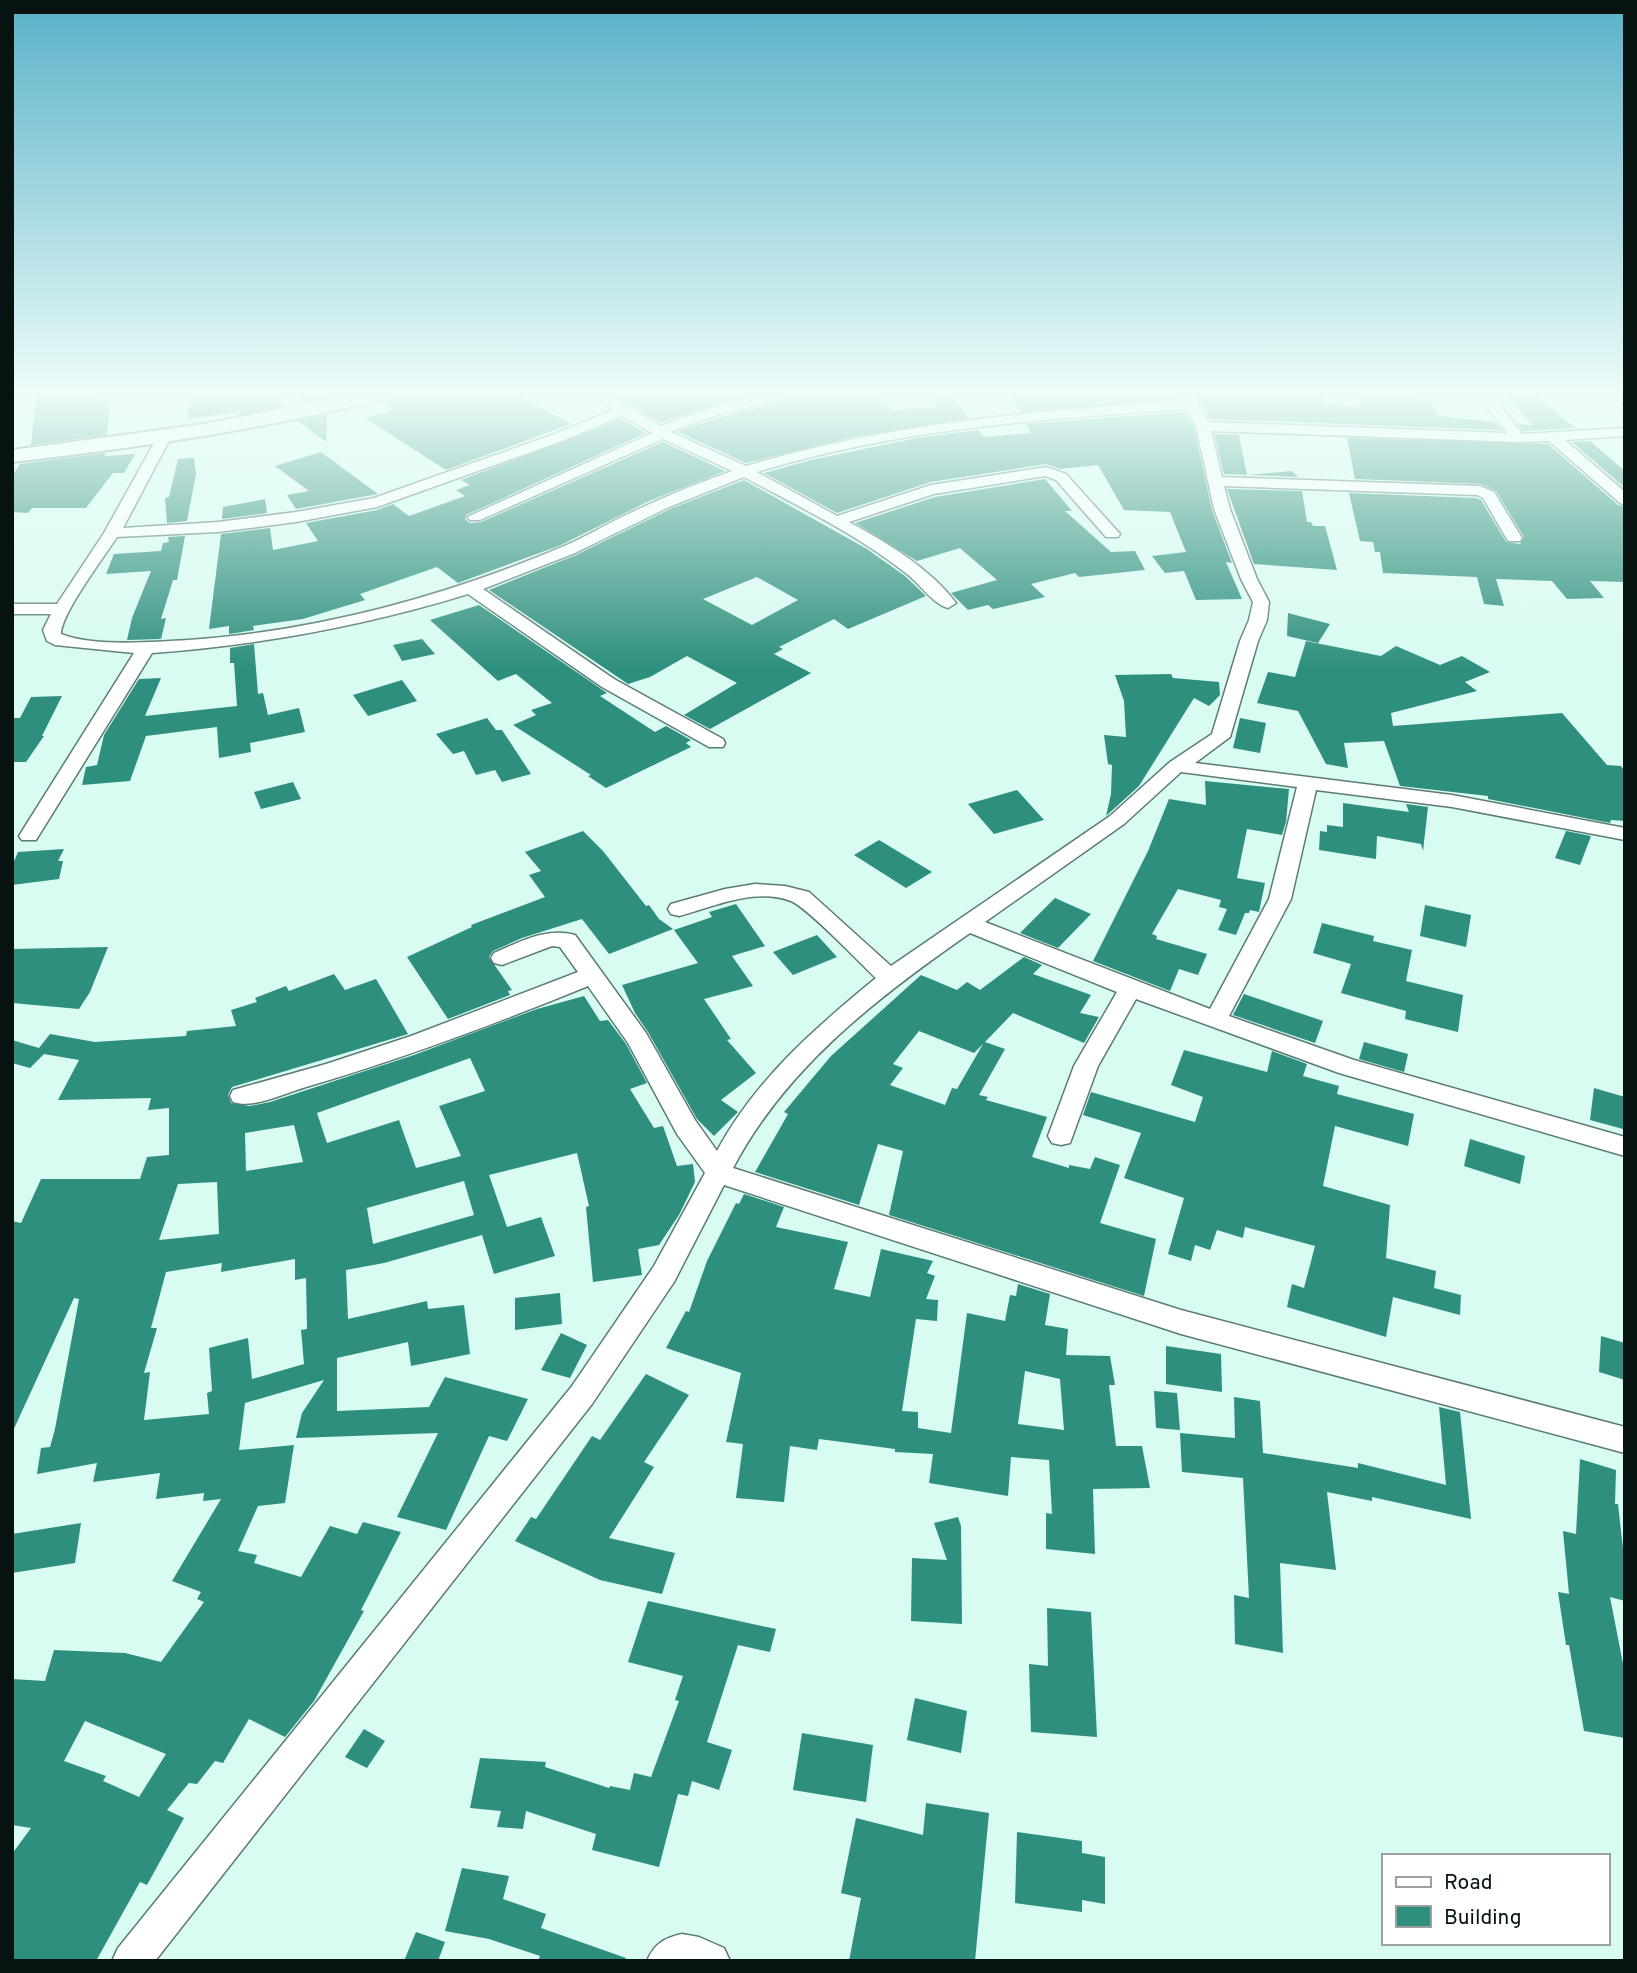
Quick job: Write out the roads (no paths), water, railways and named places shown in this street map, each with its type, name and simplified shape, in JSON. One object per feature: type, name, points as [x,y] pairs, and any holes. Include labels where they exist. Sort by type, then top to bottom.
[{"type":"street","points":[[139,483],[112,533],[62,609],[52,630],[53,637],[61,641],[146,648],[265,636],[354,621],[472,589],[572,549],[651,509],[715,483]]},
{"type":"street","points":[[112,533],[218,527],[296,517],[377,502],[430,483]]},
{"type":"street","points":[[475,517],[550,483]]},
{"type":"street","points":[[767,483],[837,521],[919,574],[948,603]]},
{"type":"street","points":[[837,521],[931,490],[973,483]]},
{"type":"street","points":[[1067,483],[1112,534]]},
{"type":"street","points":[[131,1961],[582,1395],[664,1274],[720,1174],[739,1133],[771,1090],[825,1032],[890,978],[1116,820],[1177,765],[1221,737],[1248,641],[1258,620],[1261,602],[1249,579],[1215,483]]},
{"type":"street","points":[[1305,483],[1480,491],[1489,495],[1514,538]]},
{"type":"street","points":[[1605,483],[1625,500]]},
{"type":"street","points":[[472,589],[608,684],[716,743]]},
{"type":"street","points":[[12,609],[62,609]]},
{"type":"street","points":[[29,836],[146,648]]},
{"type":"street","points":[[1177,765],[1452,801],[1625,834]]},
{"type":"street","points":[[1216,1019],[1280,899],[1308,783]]},
{"type":"street","points":[[679,909],[723,894],[752,890],[785,892],[801,897],[890,978]]},
{"type":"street","points":[[969,924],[1130,989],[1347,1066],[1625,1147]]},
{"type":"street","points":[[502,958],[558,938],[570,943],[638,1039],[686,1128],[720,1174],[1181,1322],[1625,1440]]},
{"type":"street","points":[[242,1096],[306,1080],[480,1021],[593,975]]},
{"type":"street","points":[[1061,1136],[1086,1066],[1130,989]]},
{"type":"street","points":[[666,1961],[672,1955],[694,1952],[711,1961]]}]
